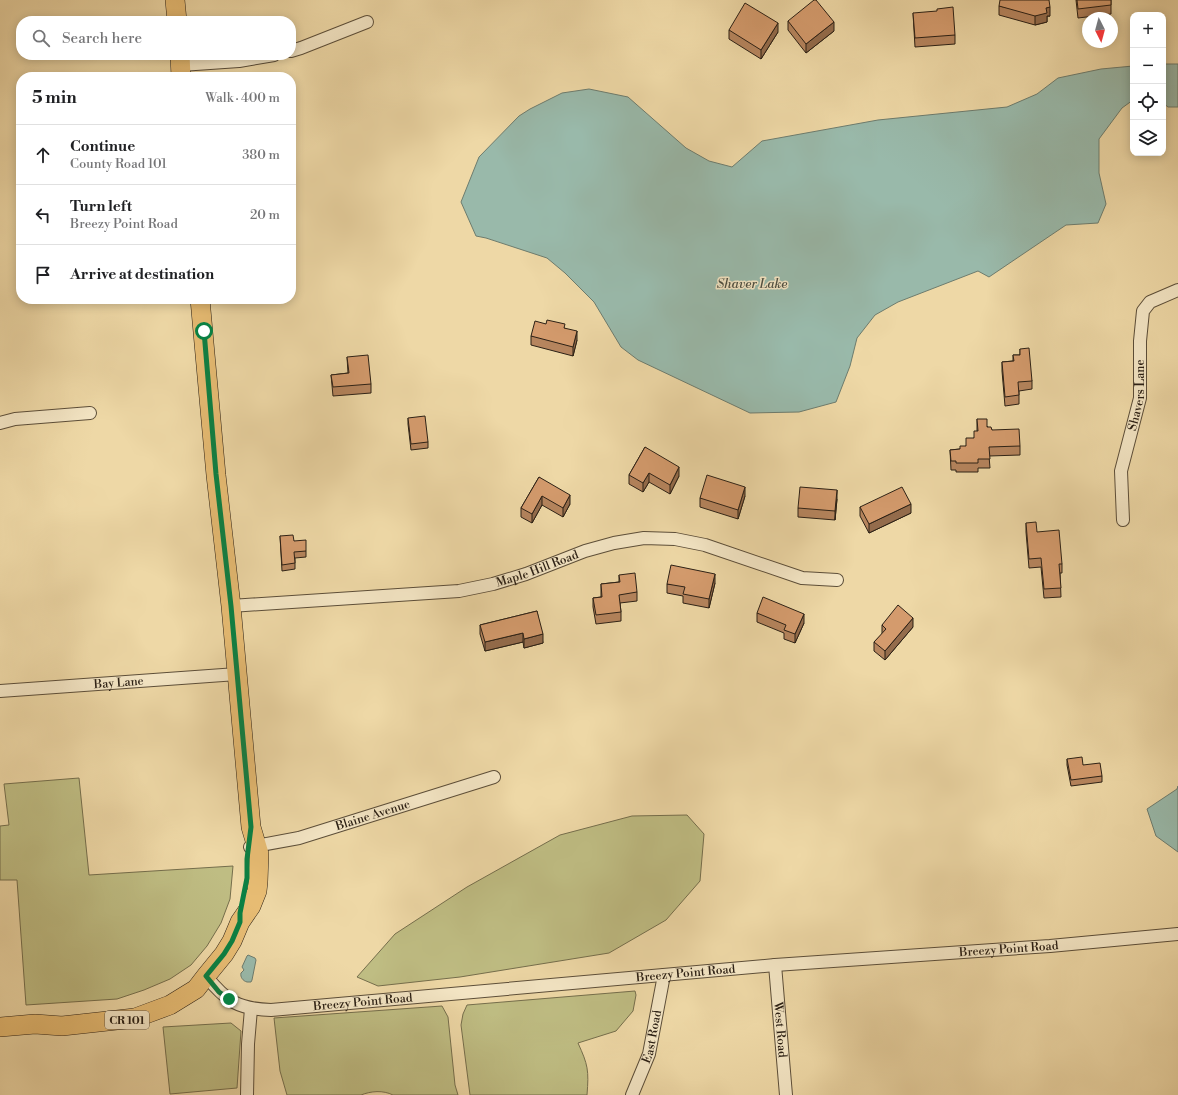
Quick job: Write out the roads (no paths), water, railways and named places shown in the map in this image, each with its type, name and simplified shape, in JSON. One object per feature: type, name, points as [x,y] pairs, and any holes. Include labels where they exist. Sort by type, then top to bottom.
[{"type":"main road","points":[[175,0],[177,16]]},
{"type":"main road","name":"CR 101","points":[[0,1027],[35,1024],[62,1026],[122,1021],[140,1017],[165,1007],[196,990],[224,954],[232,941],[240,922],[240,913],[253,847],[231,606],[216,474],[200,304]]},
{"type":"street","points":[[296,49],[366,22]]},
{"type":"street","points":[[181,66],[245,60]]},
{"type":"street","name":"Shavers Lane","points":[[1123,520],[1121,471],[1140,398],[1140,341],[1143,311],[1150,302],[1178,290]]},
{"type":"street","points":[[0,423],[14,419],[90,413]]},
{"type":"street","name":"Maple Hill Road","points":[[231,606],[459,591],[493,584],[526,574],[585,551],[614,543],[644,538],[674,539],[705,544],[802,578],[837,580]]},
{"type":"street","name":"Bay Lane","points":[[0,691],[237,674]]},
{"type":"street","name":"Blaine Avenue","points":[[253,847],[299,838],[494,777]]},
{"type":"street","name":"Breezy Point Road","points":[[206,976],[219,992],[233,1002],[251,1009],[272,1010],[775,965],[1043,947],[1178,934]]},
{"type":"street","name":"West Road","points":[[775,965],[786,1095]]},
{"type":"street","name":"East Road","points":[[632,1095],[649,1054],[664,975]]},
{"type":"street","points":[[246,1095],[251,1009]]},
{"type":"water","points":[[1166,64],[1178,64],[1178,107],[1168,107],[1166,105]]},
{"type":"water","name":"Shaver Lake","points":[[1130,66],[1130,102],[1122,108],[1099,139],[1099,173],[1106,204],[1098,223],[1066,225],[989,277],[978,271],[898,302],[875,315],[857,338],[850,366],[836,402],[799,412],[750,413],[638,360],[621,347],[594,302],[565,273],[547,258],[476,236],[461,202],[479,157],[519,116],[562,93],[589,89],[628,97],[686,148],[709,161],[732,167],[762,141],[878,120],[1007,107],[1037,94],[1058,78],[1101,69]]},
{"type":"water","points":[[1178,786],[1178,852],[1156,836],[1147,809],[1177,789]]},
{"type":"water","points":[[248,955],[256,960],[251,982],[244,981],[241,976],[241,973],[244,970],[242,967]]}]
